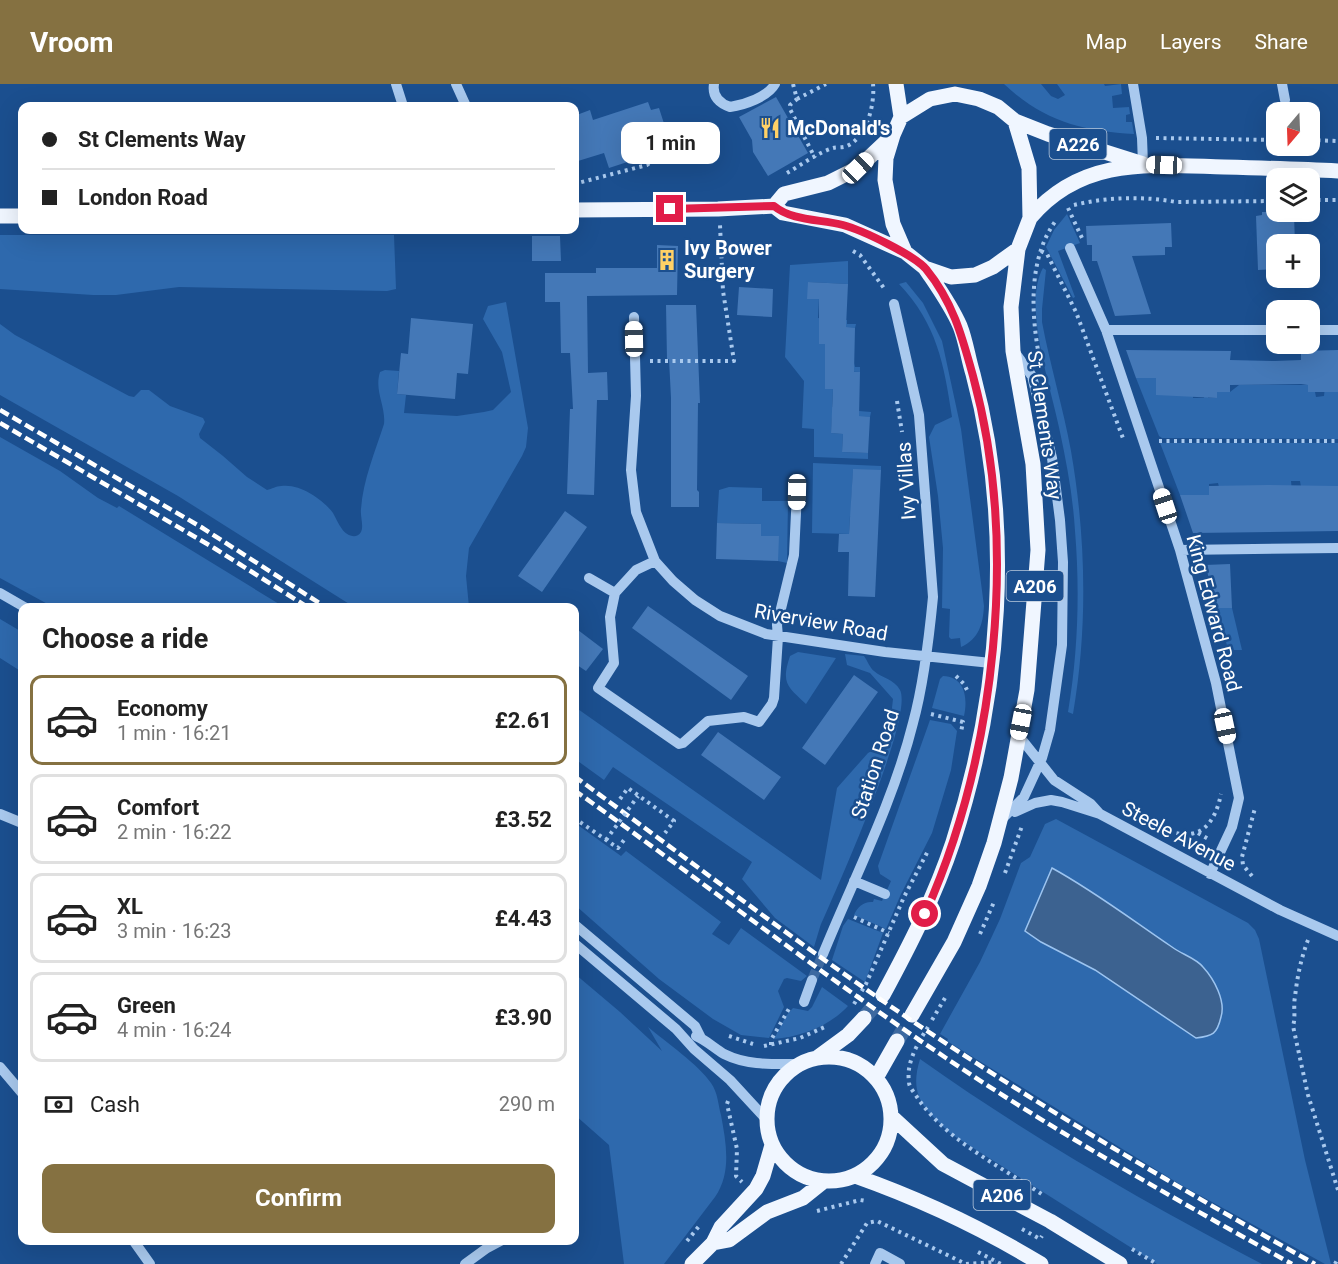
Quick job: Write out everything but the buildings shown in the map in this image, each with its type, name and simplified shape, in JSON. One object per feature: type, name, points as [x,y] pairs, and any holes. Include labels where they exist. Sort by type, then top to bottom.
[{"type":"main road","points":[[896,84],[901,117],[886,158],[885,180],[893,224],[905,252]]},
{"type":"main road","points":[[971,84],[979,99]]},
{"type":"main road","points":[[579,210],[718,209],[774,206],[783,213],[845,225],[905,252],[925,268],[951,277],[975,275],[993,267],[1018,249],[1030,218],[1029,168],[1015,120],[998,107],[979,99],[955,94],[930,99],[901,117]]},
{"type":"main road","name":"A226","points":[[1015,120],[1048,134],[1143,164]]},
{"type":"main road","points":[[774,206],[784,194],[828,183],[858,168],[893,135]]},
{"type":"main road","name":"A226","points":[[1030,218],[1044,201],[1070,184],[1100,172],[1143,164],[1338,171]]},
{"type":"main road","points":[[0,216],[18,216]]},
{"type":"main road","name":"St Clements Way","points":[[912,1015],[961,928],[979,886],[1011,778],[1027,690],[1038,550],[1033,464],[1013,351],[1011,307],[1018,249]]},
{"type":"main road","name":"A206","points":[[883,995],[925,914],[952,843],[975,760],[991,663],[997,543],[993,480],[983,414],[960,326],[943,294],[925,268]]},
{"type":"main road","points":[[823,1182],[790,1168],[772,1145],[767,1120],[769,1104],[777,1084],[800,1064],[819,1057],[848,1035],[864,1018]]},
{"type":"main road","points":[[876,1078],[897,1041]]},
{"type":"main road","points":[[713,1243],[729,1239],[767,1212],[803,1198],[823,1182],[855,1176],[878,1158],[889,1139],[892,1117],[888,1097],[876,1078],[859,1065],[819,1057]]},
{"type":"main road","name":"A206","points":[[892,1117],[943,1164],[1050,1221],[1120,1264]]},
{"type":"main road","points":[[692,1264],[713,1243],[721,1227],[756,1189],[763,1176],[772,1145]]},
{"type":"main road","name":"A206","points":[[855,1176],[923,1202],[1007,1244],[1041,1264]]},
{"type":"street","points":[[396,84],[401,102]]},
{"type":"street","points":[[456,84],[464,102]]},
{"type":"street","points":[[714,84],[713,91],[716,97],[730,107],[768,93],[775,84]]},
{"type":"street","points":[[1133,84],[1142,138],[1143,164]]},
{"type":"street","points":[[1282,84],[1285,100]]},
{"type":"street","name":"King Edward Road","points":[[1070,248],[1106,330],[1180,550],[1216,683],[1238,792],[1235,819],[1210,874]]},
{"type":"street","name":"Ivy Villas","points":[[894,304],[919,415],[933,597],[926,657]]},
{"type":"street","name":"Riverview Road","points":[[634,317],[636,396],[631,470],[636,512],[655,561],[679,587],[712,612],[737,624],[778,637],[926,657],[991,663]]},
{"type":"street","points":[[1106,330],[1266,330]]},
{"type":"street","points":[[1320,330],[1338,330]]},
{"type":"street","points":[[1000,821],[1023,799],[1040,764],[1050,730],[1062,645],[1063,562],[1055,483],[1032,375],[1013,351]]},
{"type":"street","points":[[655,561],[636,570],[615,592],[610,617],[614,663],[598,688],[679,744],[685,742],[708,721],[744,717],[759,722],[774,698],[778,620],[794,555],[797,492]]},
{"type":"street","points":[[1180,550],[1338,548]]},
{"type":"street","points":[[589,578],[615,592]]},
{"type":"street","points":[[0,593],[18,603]]},
{"type":"street","name":"Station Road","points":[[823,954],[889,796],[909,737],[926,657]]},
{"type":"street","points":[[1019,736],[1054,780],[1091,804],[1100,814]]},
{"type":"street","name":"Steele Avenue","points":[[1000,821],[1026,806],[1051,800],[1100,814],[1280,910],[1338,936]]},
{"type":"street","points":[[0,814],[18,822]]},
{"type":"street","points":[[854,881],[885,894]]},
{"type":"street","points":[[579,928],[694,1026],[701,1038]]},
{"type":"street","points":[[579,947],[676,1029],[694,1049],[730,1080],[767,1120]]},
{"type":"street","points":[[804,1002],[812,980]]},
{"type":"street","points":[[676,1029],[701,1038],[727,1055],[747,1062],[800,1064]]},
{"type":"street","points":[[0,1067],[18,1088]]},
{"type":"street","points":[[137,1245],[150,1264]]},
{"type":"street","points":[[465,1264],[493,1245]]},
{"type":"street","points":[[874,1264],[880,1253],[900,1264]]},
{"type":"path","points":[[793,84],[797,99]]},
{"type":"path","points":[[815,158],[790,105],[826,84]]},
{"type":"path","points":[[781,177],[832,148],[846,147],[857,137],[864,127],[873,104],[873,84]]},
{"type":"path","points":[[1320,140],[1338,141]]},
{"type":"path","points":[[579,183],[647,165],[651,162],[648,155]]},
{"type":"path","points":[[1042,367],[1038,356],[1033,313],[1035,281],[1041,251],[1053,225],[1068,208],[1094,200],[1108,199],[1165,199],[1176,202],[1266,201]]},
{"type":"path","points":[[1320,200],[1338,200]]},
{"type":"path","points":[[1068,208],[1085,246]]},
{"type":"path","points":[[635,360],[734,361],[723,291],[720,224]]},
{"type":"path","points":[[846,247],[860,255],[882,284]]},
{"type":"path","points":[[1041,251],[1047,254],[1076,312],[1125,444]]},
{"type":"path","points":[[1161,452],[1157,441],[1338,441]]},
{"type":"path","points":[[1165,829],[1189,835],[1203,829],[1216,811],[1222,786]]},
{"type":"path","points":[[620,799],[628,788],[674,821],[665,833]]},
{"type":"path","points":[[606,840],[638,796]]},
{"type":"path","points":[[1256,801],[1242,856],[1246,869],[1258,880]]},
{"type":"path","points":[[579,821],[618,848],[624,840]]},
{"type":"path","points":[[855,918],[888,933]]},
{"type":"path","points":[[1308,940],[1296,985],[1293,1026],[1308,1095],[1338,1190]]},
{"type":"path","points":[[771,1045],[771,1039],[792,1005],[804,1002]]},
{"type":"path","points":[[909,1071],[909,1084],[923,1106],[951,1134],[1050,1199]]},
{"type":"path","points":[[729,1099],[726,1103],[736,1140],[736,1176],[743,1182]]},
{"type":"path","points":[[810,1213],[860,1200],[871,1201]]},
{"type":"path","points":[[841,1264],[867,1223],[877,1221],[966,1264],[999,1263]]},
{"type":"path","points":[[1127,1246],[1156,1264]]},
{"type":"path","points":[[976,1251],[999,1263]]},
{"type":"path","points":[[1335,1264],[1338,1258]]},
{"type":"shaded area","points":[[1004,84],[1041,84],[1051,96],[1058,99],[1065,95],[1057,84],[1104,84],[1105,86],[1121,84],[1122,94],[1112,96],[1113,108],[1129,107],[1130,114],[1126,115],[1126,122],[1132,122],[1134,134],[1097,130],[1064,122],[1033,107]]},
{"type":"shaded area","points":[[1067,214],[1080,243],[1058,251],[1075,297],[1073,298],[1046,247],[1054,230]]},
{"type":"shaded area","points":[[0,235],[394,235],[396,289],[387,291],[179,287],[116,295],[93,295],[0,289]]},
{"type":"shaded area","points":[[848,261],[848,284],[808,282],[808,299],[819,299],[818,318],[847,320],[847,324],[856,324],[855,328],[827,327],[819,335],[819,343],[825,344],[825,362],[854,363],[855,367],[860,367],[860,372],[825,371],[825,388],[833,389],[832,407],[859,407],[859,411],[871,412],[870,417],[832,416],[831,433],[843,434],[842,452],[868,453],[868,459],[814,457],[814,429],[802,428],[804,381],[785,357],[790,265]]},
{"type":"shaded area","points":[[1043,268],[1046,270],[1042,322],[1071,451],[1080,516],[1083,615],[1073,714],[1068,712],[1076,645],[1077,554],[1067,469],[1037,325],[1037,284]]},
{"type":"shaded area","points":[[906,282],[923,303],[942,341],[961,429],[984,606],[979,630],[972,640],[961,647],[960,638],[951,639],[949,637],[950,609],[942,608],[943,548],[929,437],[935,425],[952,417],[946,379],[937,346],[922,314],[899,284]]},
{"type":"shaded area","points":[[506,302],[528,428],[526,447],[522,456],[469,548],[466,576],[469,603],[348,603],[178,496],[0,395],[0,324],[15,335],[129,396],[134,397],[141,390],[149,390],[170,406],[203,418],[205,422],[199,434],[200,438],[247,477],[267,490],[277,486],[288,486],[310,493],[329,508],[348,535],[356,536],[362,530],[362,498],[384,424],[378,386],[380,372],[399,371],[397,394],[406,395],[404,413],[457,416],[484,412],[493,410],[511,392],[502,352],[483,319],[488,306]]},
{"type":"shaded area","points":[[1136,378],[1156,378],[1156,395],[1169,395],[1193,387],[1193,398],[1204,398],[1205,386],[1208,386],[1208,398],[1217,398],[1217,392],[1230,392],[1239,385],[1308,385],[1308,392],[1315,392],[1316,397],[1324,396],[1325,386],[1331,386],[1331,392],[1338,392],[1338,439],[1162,438],[1159,436]]},
{"type":"shaded area","points":[[0,437],[60,471],[98,498],[117,508],[119,506],[277,603],[46,603],[0,578]]},
{"type":"shaded area","points":[[1160,443],[1338,443],[1338,486],[1332,486],[1332,505],[1301,487],[1300,481],[1291,481],[1292,491],[1219,487],[1218,483],[1209,484],[1209,506],[1200,506],[1199,495],[1180,495]]},
{"type":"shaded area","points":[[813,463],[881,466],[881,470],[853,470],[851,507],[879,508],[877,517],[850,516],[849,534],[812,533]]},
{"type":"shaded area","points":[[729,487],[762,488],[762,501],[788,501],[787,563],[778,561],[778,536],[761,536],[761,524],[717,523],[719,490]]},
{"type":"shaded area","points":[[1218,608],[1232,608],[1242,650],[1228,650]]},
{"type":"shaded area","points":[[0,619],[18,630],[18,669],[0,658]]},
{"type":"shaded area","points":[[798,652],[836,658],[806,704],[790,688],[786,678],[790,656]]},
{"type":"shaded area","points":[[845,654],[864,656],[874,671],[895,683],[900,690],[901,707],[896,734],[885,768],[814,947],[775,918],[742,879],[752,862],[613,767],[604,780],[579,762],[579,710],[821,880],[837,788],[868,753],[888,742],[893,699],[870,673],[847,665]]},
{"type":"shaded area","points":[[943,676],[950,677],[960,684],[966,702],[964,716],[932,708],[940,679]]},
{"type":"shaded area","points":[[930,720],[951,724],[957,731],[951,770],[932,833],[886,929],[854,915],[859,907],[873,902],[874,899],[882,901],[891,881],[880,874],[878,866]]},
{"type":"shaded area","points":[[1056,819],[1248,923],[1255,930],[1259,939],[1305,1160],[1331,1264],[1325,1264],[1181,1185],[947,1041],[948,1039],[940,1034],[980,962],[1000,919],[1021,863],[1030,857],[1045,824]]},
{"type":"shaded area","points":[[579,826],[621,856],[626,851],[721,922],[712,934],[729,945],[741,928],[807,976],[801,981],[784,979],[778,991],[784,1007],[769,1038],[741,1035],[713,1019],[659,979],[579,909]]},
{"type":"shaded area","points":[[1052,868],[1200,964],[1215,984],[1222,1004],[1216,1031],[1196,1038],[1095,970],[1041,942],[1025,931]]},
{"type":"shaded area","points":[[848,919],[883,933],[865,982],[832,960],[843,926]]},
{"type":"shaded area","points":[[579,977],[662,1051],[648,1027],[690,1061],[711,1083],[716,1095],[726,1147],[724,1178],[715,1197],[664,1264],[624,1264],[609,1145],[579,1119]]},
{"type":"shaded area","points":[[822,987],[848,1006],[824,1025],[794,1036],[774,1039],[793,1008],[808,1011]]},
{"type":"shaded area","points":[[920,1059],[1045,1142],[1262,1264],[1157,1264],[951,1134],[927,1110],[918,1094],[916,1084]]},
{"type":"tunnel","points":[[812,980],[823,954]]},
{"type":"tunnel","points":[[864,1018],[883,995]]},
{"type":"tunnel","points":[[897,1041],[912,1015]]},
{"type":"railway","points":[[0,410],[201,527],[319,603]]},
{"type":"railway","points":[[0,423],[214,548],[301,603]]},
{"type":"railway","points":[[579,780],[807,948],[950,1046],[1131,1158],[1315,1264]]},
{"type":"railway","points":[[579,794],[852,993],[988,1086],[1117,1165],[1292,1264]]},
{"type":"place","name":"McDonald's","points":[[770,128]]},
{"type":"place","name":"Ivy Bower Surgery","points":[[667,260]]},
{"type":"route","points":[[670,209],[774,206],[783,213],[845,225],[905,252],[925,268],[943,294],[960,326],[983,414],[993,480],[997,543],[995,615],[991,663],[980,738],[967,796],[925,914]]}]
